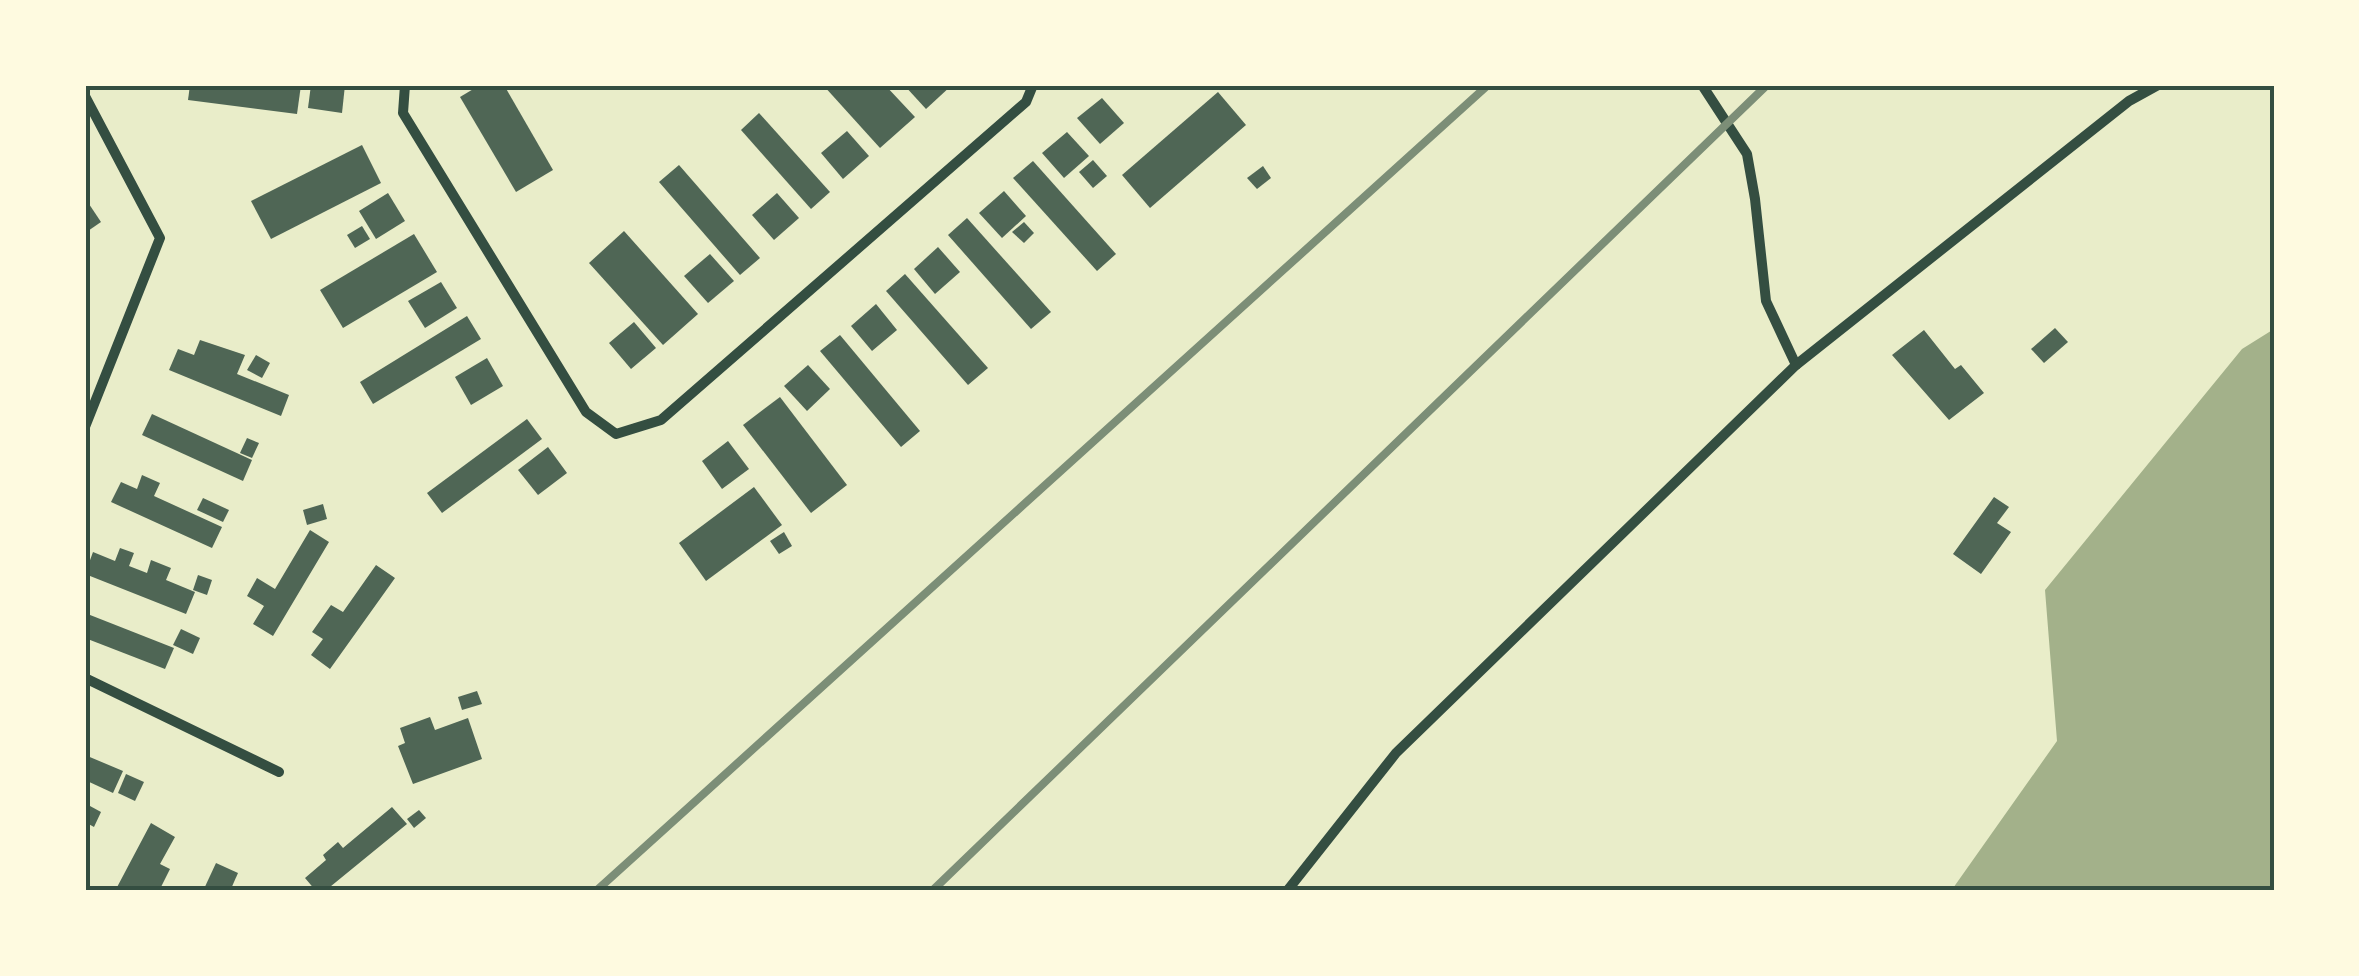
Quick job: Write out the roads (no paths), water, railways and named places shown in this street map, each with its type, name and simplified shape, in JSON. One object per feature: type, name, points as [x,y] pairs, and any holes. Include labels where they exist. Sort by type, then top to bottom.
[{"type":"street","points":[[405,85],[403,113],[413,130],[586,412],[616,434],[661,420],[1026,102],[1033,85]]},
{"type":"street","points":[[1702,85],[1747,154],[1766,300],[1796,366]]},
{"type":"street","points":[[1287,891],[1396,753],[1796,366],[2129,101],[2158,85]]},
{"type":"street","points":[[85,96],[160,238],[85,427]]},
{"type":"street","points":[[85,678],[280,772]]},
{"type":"railway","points":[[596,891],[1488,85]]},
{"type":"railway","points":[[932,891],[1767,85]]}]
